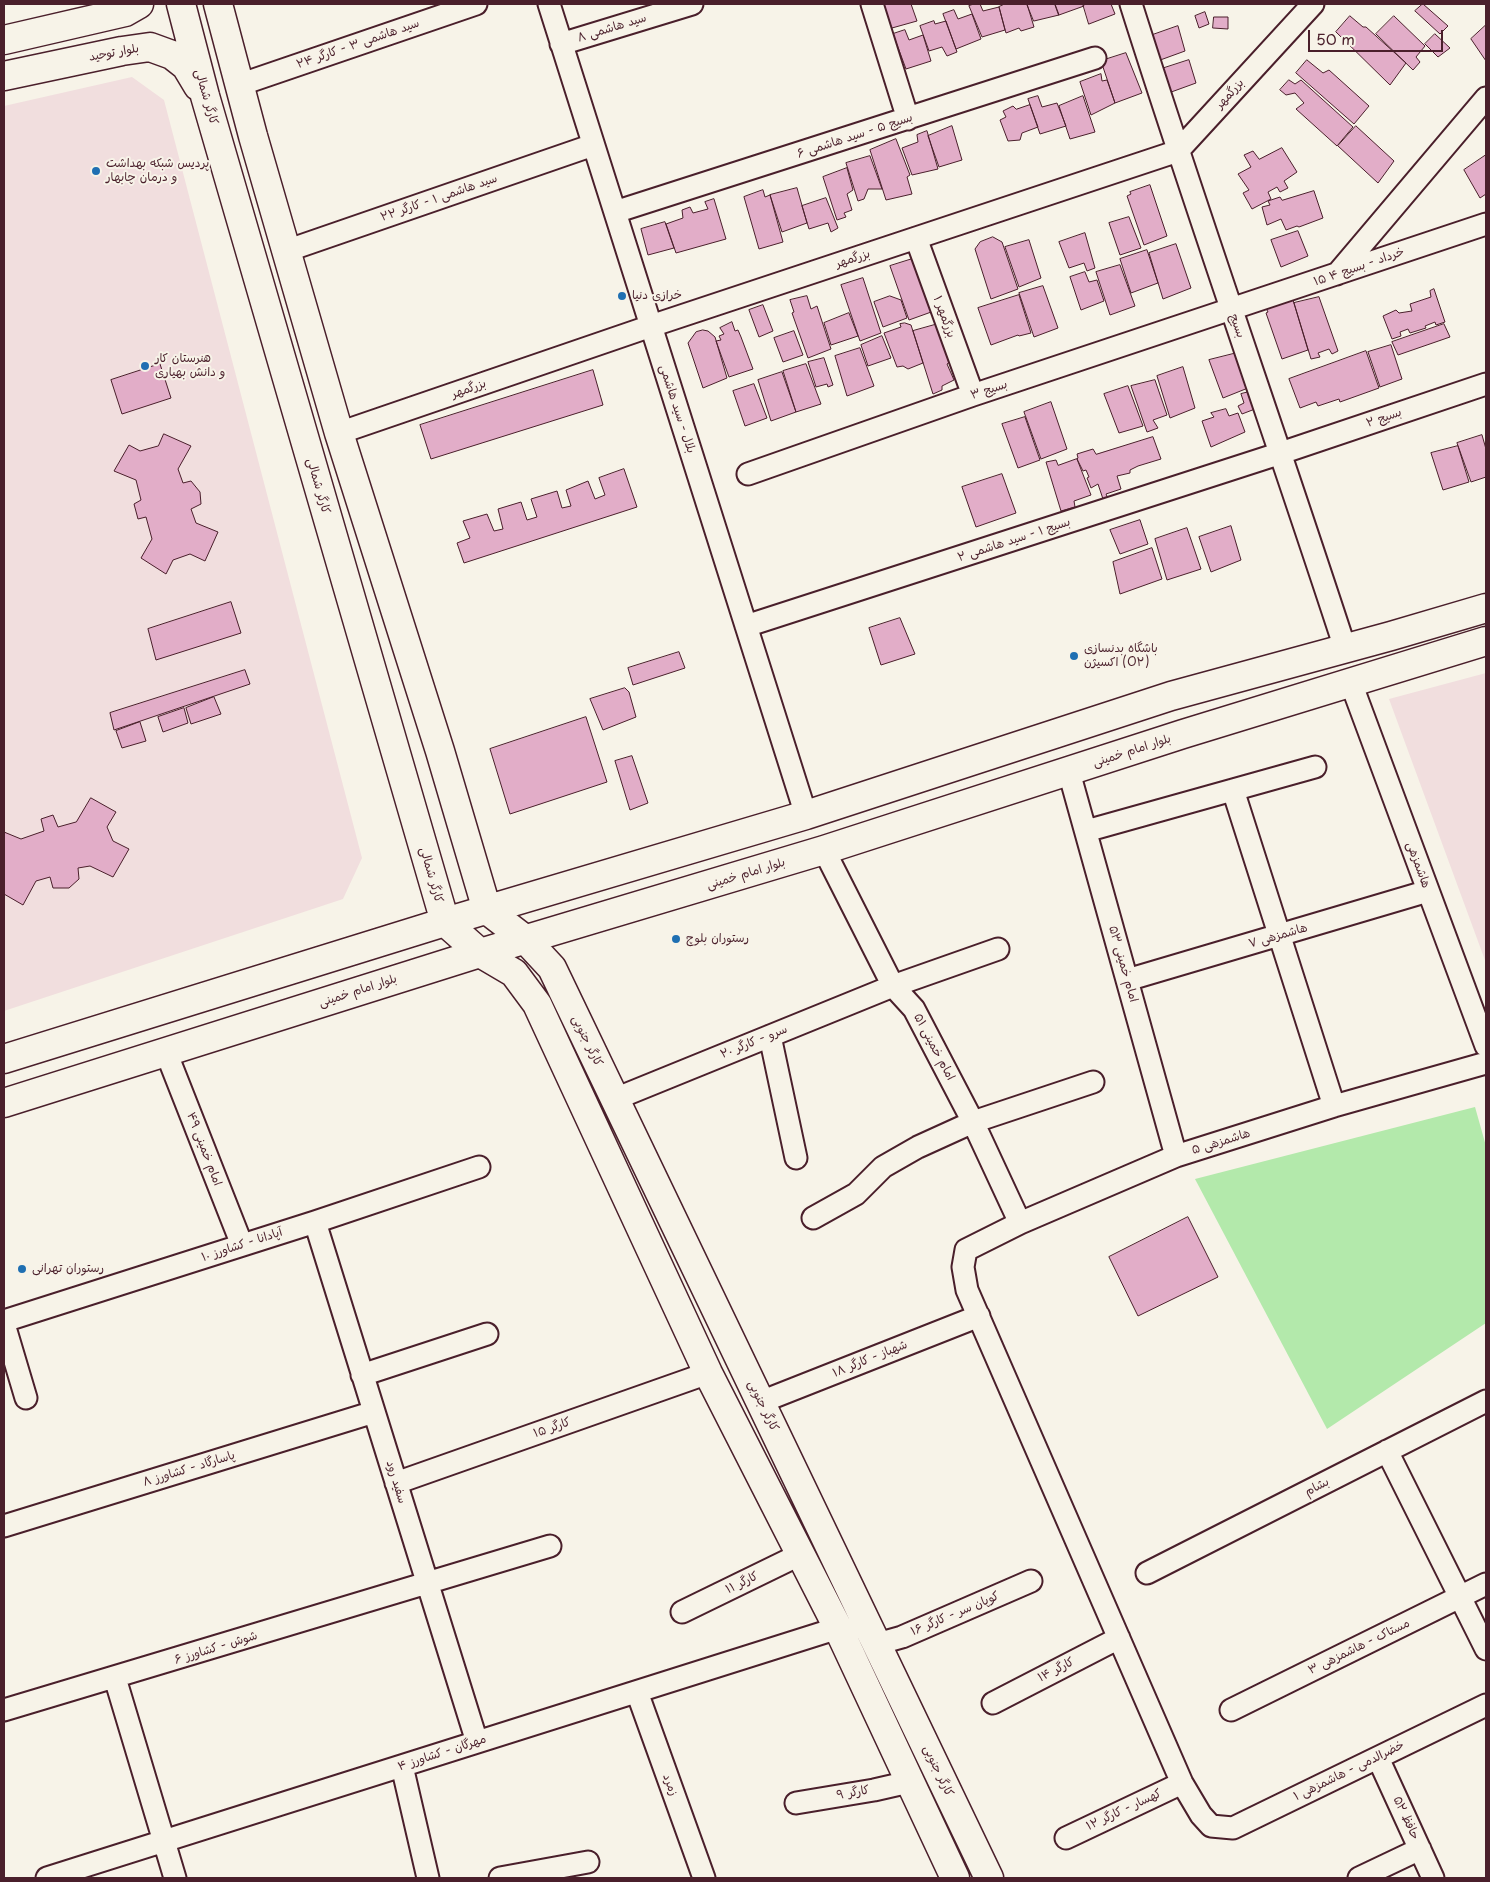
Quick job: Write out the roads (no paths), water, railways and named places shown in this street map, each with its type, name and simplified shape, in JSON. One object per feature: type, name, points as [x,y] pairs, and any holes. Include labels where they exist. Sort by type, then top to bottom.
[{"type":"main road","points":[[4,40],[125,12],[139,4]]},
{"type":"main road","name":"کارگر شمالی","points":[[180,4],[445,922]]},
{"type":"main road","points":[[218,4],[339,434],[440,751],[487,910],[526,940]]},
{"type":"main road","points":[[4,45],[10,50],[13,59],[12,68],[6,75]]},
{"type":"main road","name":"بلوار توحید","points":[[6,75],[150,47],[172,55],[186,66],[205,96]]},
{"type":"main road","points":[[4,1059],[445,922],[806,815],[1171,696],[1486,608]]},
{"type":"main road","name":"بلوار امام خمینی","points":[[4,1103],[480,953],[824,850],[1183,734],[1486,641]]},
{"type":"main road","points":[[398,760],[404,769],[413,774],[423,774],[432,770],[438,761],[440,751]]},
{"type":"main road","points":[[445,922],[480,953],[514,973],[537,1004],[708,1373],[838,1628],[955,1878]]},
{"type":"main road","name":"کارگر جنوبی","points":[[526,940],[552,968],[989,1878]]},
{"type":"main road","points":[[708,1373],[740,1359]]},
{"type":"street","name":"سید هاشمی ۳ - کارگر ۲۴","points":[[240,85],[476,4]]},
{"type":"street","name":"بلال - سید هاشمی","points":[[549,4],[806,815]]},
{"type":"street","name":"سید هاشمی ۸","points":[[561,44],[692,4]]},
{"type":"street","points":[[872,4],[908,119]]},
{"type":"street","name":"بسیج","points":[[1131,4],[1178,151],[1345,648]]},
{"type":"street","name":"بزرگمهر","points":[[339,434],[651,326],[1178,151],[1312,4]]},
{"type":"street","name":"بسیج ۵ - سید هاشمی ۶","points":[[615,212],[1095,58]]},
{"type":"street","points":[[1337,274],[1486,98]]},
{"type":"street","name":"سید هاشمی ۱ - کارگر ۲۲","points":[[286,251],[593,144]]},
{"type":"street","name":"۱۵ خرداد - بسیج ۴","points":[[1231,310],[1486,224]]},
{"type":"street","name":"بزرگمهر ۱","points":[[916,238],[972,395]]},
{"type":"street","name":"بسیج ۳","points":[[748,474],[972,395],[1231,310]]},
{"type":"street","name":"بسیج ۲","points":[[1281,453],[1486,384]]},
{"type":"street","name":"بسیج ۱ - سید هاشمی ۲","points":[[746,626],[1281,453]]},
{"type":"street","name":"هاشمزهی","points":[[1351,683],[1486,1046]]},
{"type":"street","points":[[1086,831],[1315,767]]},
{"type":"street","name":"امام خمینی ۵۳","points":[[1069,772],[1176,1156]]},
{"type":"street","points":[[1233,790],[1334,1106]]},
{"type":"street","name":"امام خمینی ۵۱","points":[[824,850],[893,986],[914,1009],[973,1122],[1020,1223]]},
{"type":"street","name":"هاشمزهی ۷","points":[[1127,980],[1428,892]]},
{"type":"street","name":"سرو - کارگر ۲۰","points":[[615,1099],[893,986],[998,949]]},
{"type":"street","points":[[770,1036],[796,1158]]},
{"type":"street","name":"امام خمینی ۴۹","points":[[166,1052],[242,1245]]},
{"type":"street","name":"هاشمزهی ۵","points":[[978,1316],[967,1290],[962,1267],[966,1250],[1020,1223],[1176,1156],[1334,1106],[1486,1064]]},
{"type":"street","points":[[813,1218],[856,1194],[883,1167],[918,1146],[973,1122],[1094,1082]]},
{"type":"street","name":"آپادانا - کشاورز ۱۰","points":[[4,1322],[479,1167]]},
{"type":"street","name":"سفید رود","points":[[315,1222],[477,1742]]},
{"type":"street","points":[[978,1316],[1182,1783]]},
{"type":"street","name":"شهباز - کارگر ۱۸","points":[[761,1402],[978,1316]]},
{"type":"street","points":[[4,1322],[26,1398]]},
{"type":"street","points":[[362,1375],[487,1334]]},
{"type":"street","name":"کارگر ۱۵","points":[[396,1483],[708,1373]]},
{"type":"street","name":"بشام","points":[[1147,1573],[1486,1400]]},
{"type":"street","name":"پاسارگاد - کشاورز ۸","points":[[4,1526],[374,1412]]},
{"type":"street","points":[[1387,1451],[1486,1649]]},
{"type":"street","name":"شوش - کشاورز ۶","points":[[4,1710],[550,1546]]},
{"type":"street","name":"کارگر ۱۱","points":[[682,1612],[801,1554]]},
{"type":"street","name":"کوپان سر - کارگر ۱۶","points":[[877,1644],[902,1637],[1031,1581]]},
{"type":"street","name":"مستاک - هاشمزهی ۳","points":[[1231,1710],[1486,1584]]},
{"type":"street","name":"مهرگان - کشاورز ۴","points":[[47,1878],[838,1628]]},
{"type":"street","name":"کارگر ۱۴","points":[[993,1703],[1119,1638]]},
{"type":"street","points":[[115,1678],[175,1878]]},
{"type":"street","name":"زمرد","points":[[636,1692],[704,1878]]},
{"type":"street","name":"خضرالدمی - هاشمزهی ۱","points":[[1182,1783],[1201,1815],[1211,1826],[1233,1828],[1486,1705]]},
{"type":"street","name":"حافظ ۵۲","points":[[1378,1758],[1433,1878]]},
{"type":"street","points":[[402,1766],[428,1878]]},
{"type":"street","name":"کارگر ۹","points":[[796,1803],[909,1782]]},
{"type":"street","name":"کهسار - کارگر ۱۲","points":[[1066,1838],[1182,1783]]},
{"type":"street","points":[[1359,1878],[1420,1849]]},
{"type":"street","points":[[500,1878],[588,1862]]},
{"type":"place","name":"پردیس شبکه بهداشت و درمان چابهار","points":[[96,171]]},
{"type":"place","name":"خرازی دنیا","points":[[622,296]]},
{"type":"place","name":"هنرستان کار و دانش بهیاری","points":[[145,366]]},
{"type":"place","name":"باشگاه بدنسازی اکسیژن (O۲)","points":[[1074,656]]},
{"type":"place","name":"رستوران بلوچ","points":[[676,939]]},
{"type":"place","name":"رستوران تهرانی","points":[[22,1269]]}]
